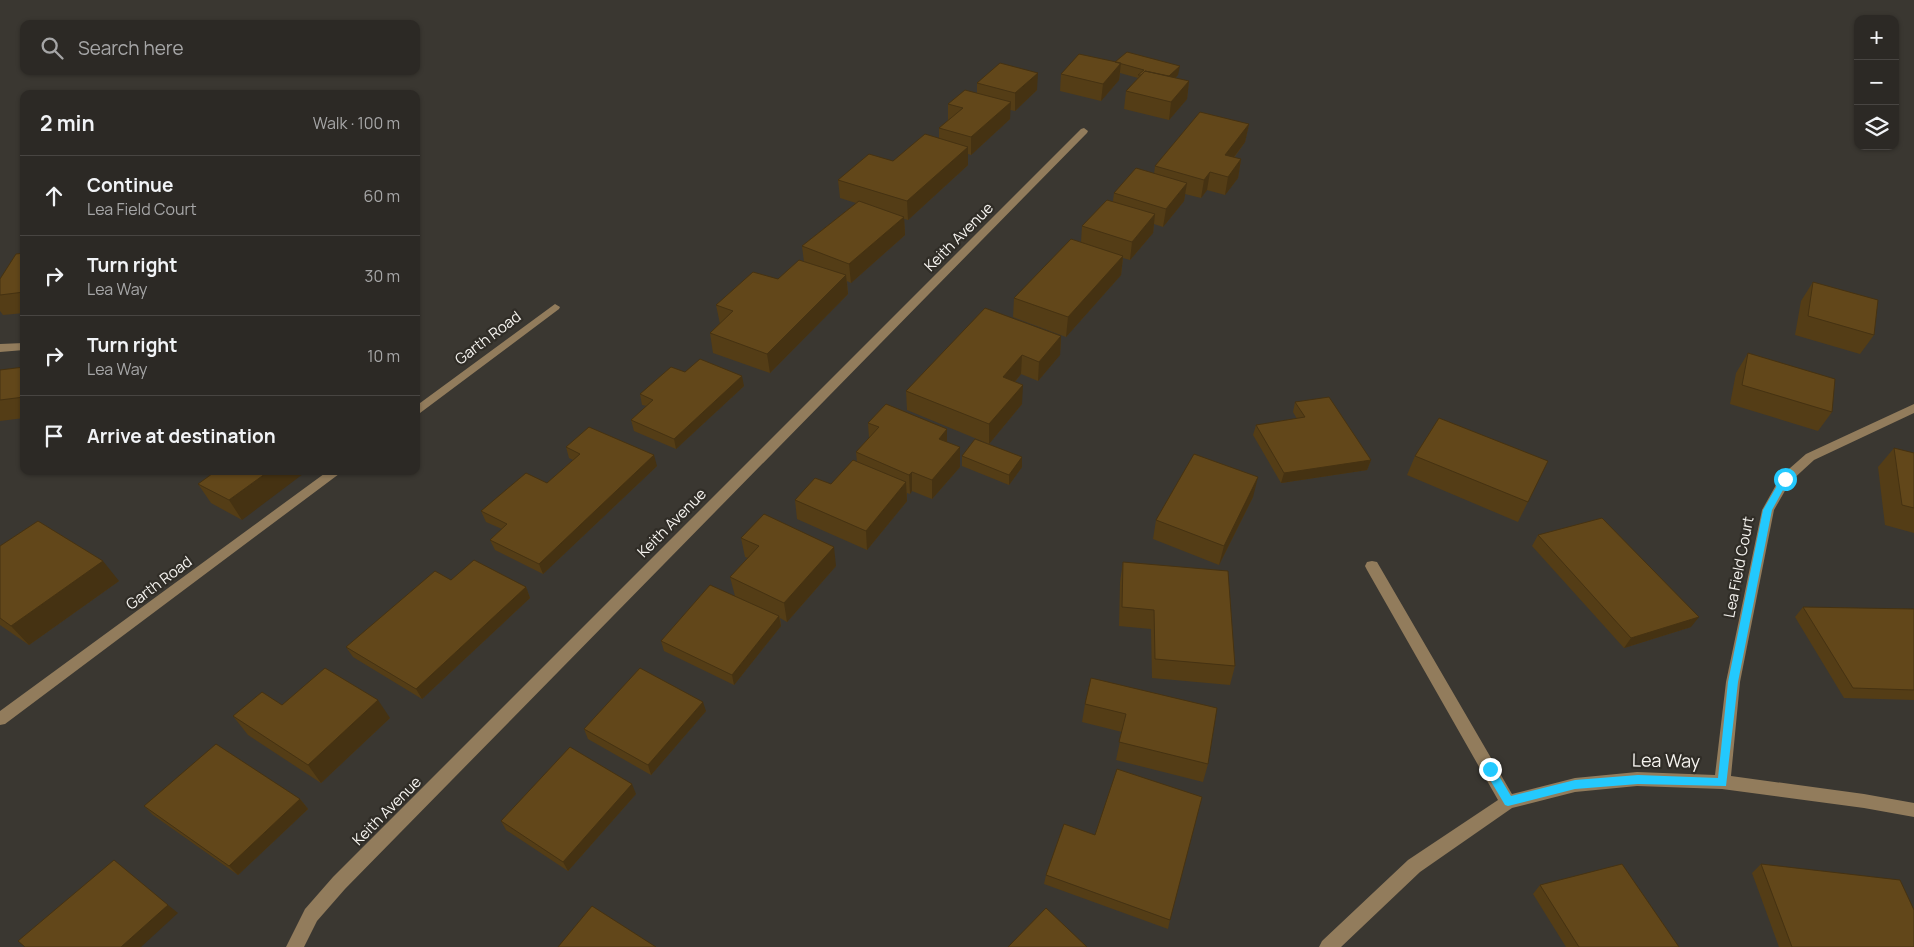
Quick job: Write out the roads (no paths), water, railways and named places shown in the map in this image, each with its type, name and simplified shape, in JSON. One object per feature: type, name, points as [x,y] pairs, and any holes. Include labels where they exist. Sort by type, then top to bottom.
[{"type":"street","name":"Keith Avenue","points":[[295,947],[311,915],[339,882],[1084,131]]},
{"type":"street","name":"Garth Road","points":[[420,409],[555,307]]},
{"type":"street","points":[[0,348],[20,346]]},
{"type":"street","name":"Lea Field Court","points":[[1722,782],[1733,682],[1768,510],[1785,479],[1810,457],[1914,408]]},
{"type":"street","name":"Garth Road","points":[[0,719],[332,475]]},
{"type":"street","points":[[1372,566],[1508,802]]},
{"type":"street","name":"Lea Way","points":[[1328,947],[1414,866],[1508,802],[1575,785],[1638,779],[1722,782],[1864,800],[1914,810]]}]
